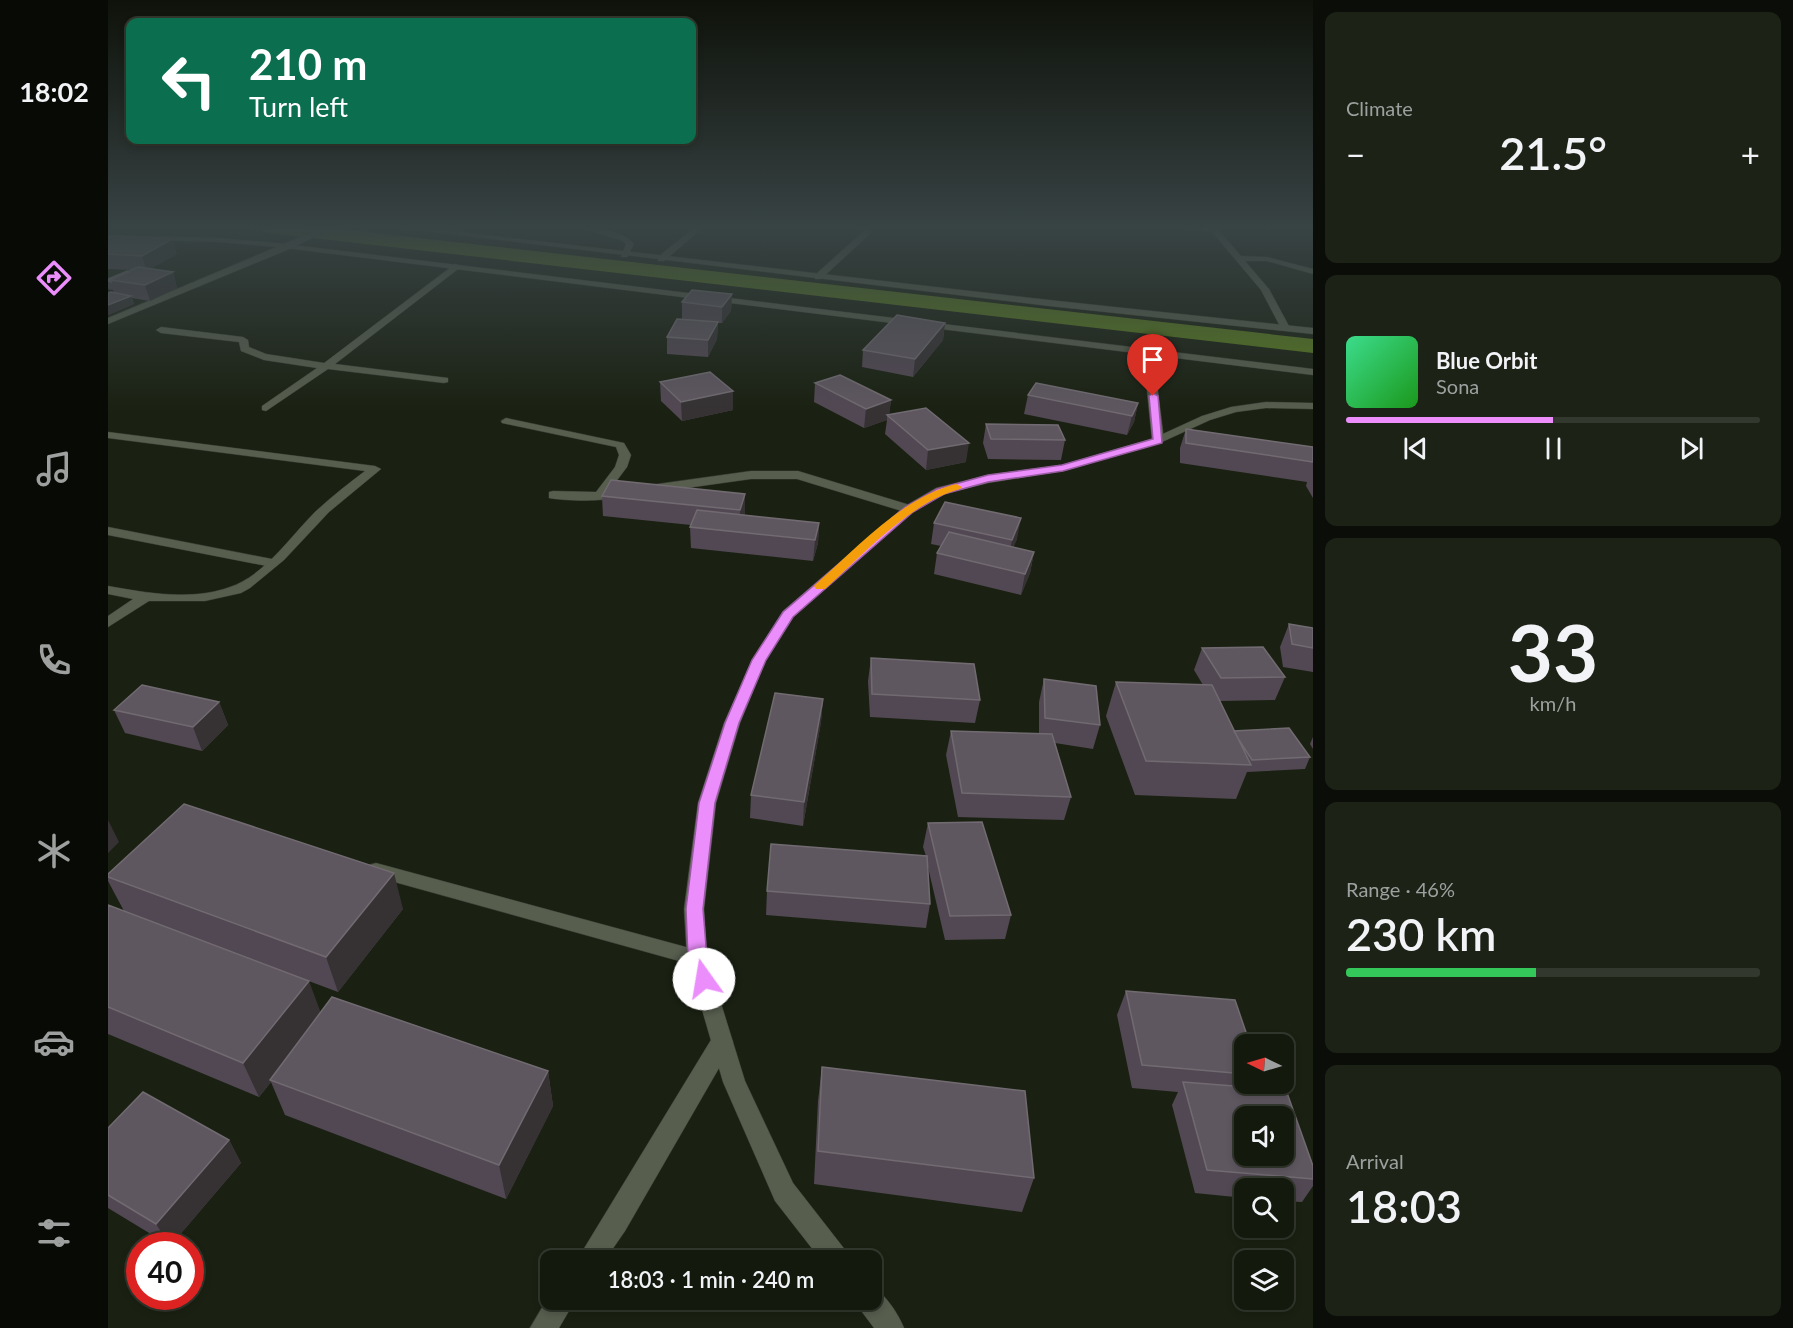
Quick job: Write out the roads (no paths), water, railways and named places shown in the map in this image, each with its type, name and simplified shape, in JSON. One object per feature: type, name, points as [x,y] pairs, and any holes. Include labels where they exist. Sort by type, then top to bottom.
[{"type":"street","points":[[108,321],[185,289]]},
{"type":"street","points":[[266,408],[428,289]]},
{"type":"street","points":[[644,289],[1313,372]]},
{"type":"street","points":[[928,289],[1313,331]]},
{"type":"street","points":[[1265,289],[1285,328]]},
{"type":"street","points":[[161,330],[243,340],[244,349],[264,357],[444,381]]},
{"type":"street","points":[[1148,351],[1158,440]]},
{"type":"street","points":[[829,1250],[784,1192],[734,1082],[697,958],[694,909],[707,803],[732,723],[759,660],[788,614],[909,509],[940,491],[988,479],[1063,468],[1158,440],[1206,417],[1235,409],[1266,405],[1313,406]]},
{"type":"street","points":[[506,421],[620,445],[625,455],[621,467],[599,496]]},
{"type":"street","points":[[108,435],[375,469],[320,514],[272,563],[238,590],[209,597],[171,598],[108,591]]},
{"type":"street","points":[[553,495],[599,496],[751,475],[798,475],[909,509]]},
{"type":"street","points":[[108,531],[272,563]]},
{"type":"street","points":[[108,623],[146,596]]},
{"type":"street","points":[[355,864],[697,958]]},
{"type":"street","points":[[597,1250],[616,1222],[722,1042]]},
{"type":"street","points":[[543,1328],[555,1310]]},
{"type":"street","points":[[877,1310],[891,1328]]},
{"type":"waterway","points":[[813,289],[1313,346]]}]
